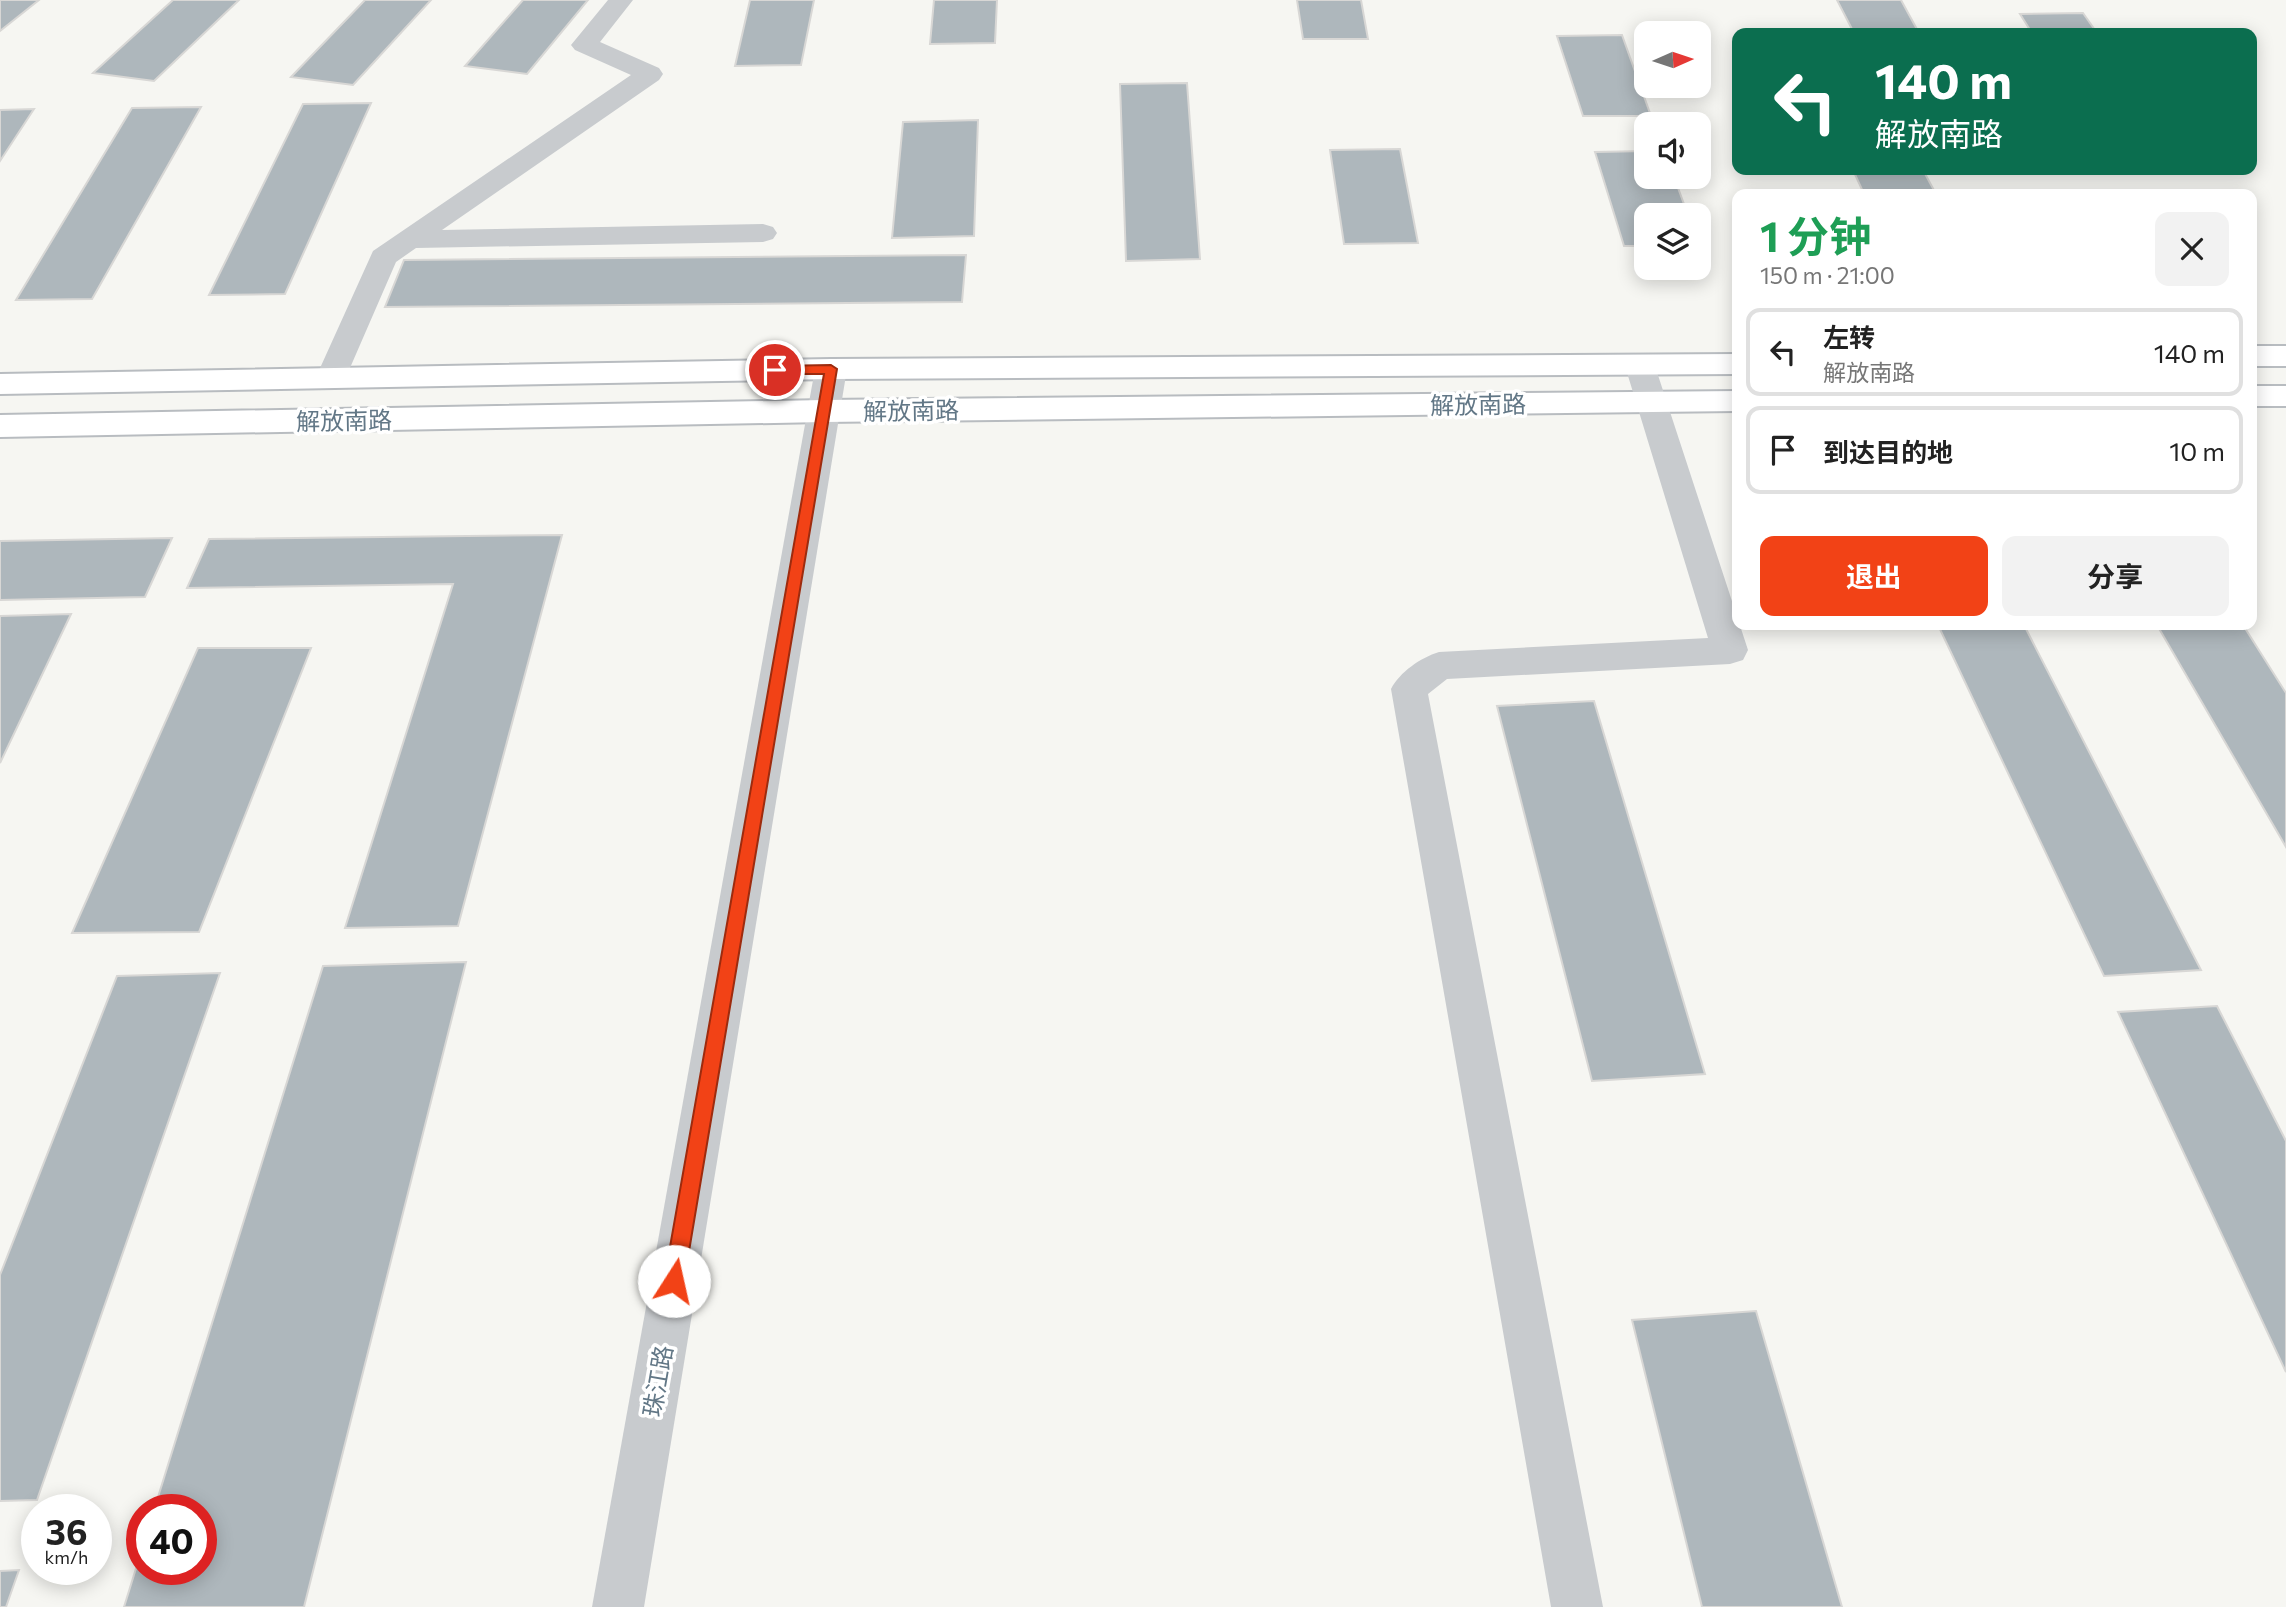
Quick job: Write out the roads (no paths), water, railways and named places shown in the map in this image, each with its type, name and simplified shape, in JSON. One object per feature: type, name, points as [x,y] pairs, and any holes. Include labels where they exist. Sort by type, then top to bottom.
[{"type":"main road","points":[[2257,356],[2286,356]]},
{"type":"main road","name":"解放南路","points":[[0,426],[824,411],[1645,384],[1732,365]]},
{"type":"main road","name":"解放南路","points":[[0,384],[831,369],[1645,384],[1732,400]]},
{"type":"main road","points":[[2257,396],[2286,396]]},
{"type":"street","points":[[332,376],[383,257],[650,74],[584,45],[621,0]]},
{"type":"street","points":[[409,239],[763,233]]},
{"type":"street","name":"珠江路","points":[[618,1607],[831,369]]},
{"type":"street","points":[[1577,1607],[1409,689],[1439,666],[1730,650],[1645,384]]}]
